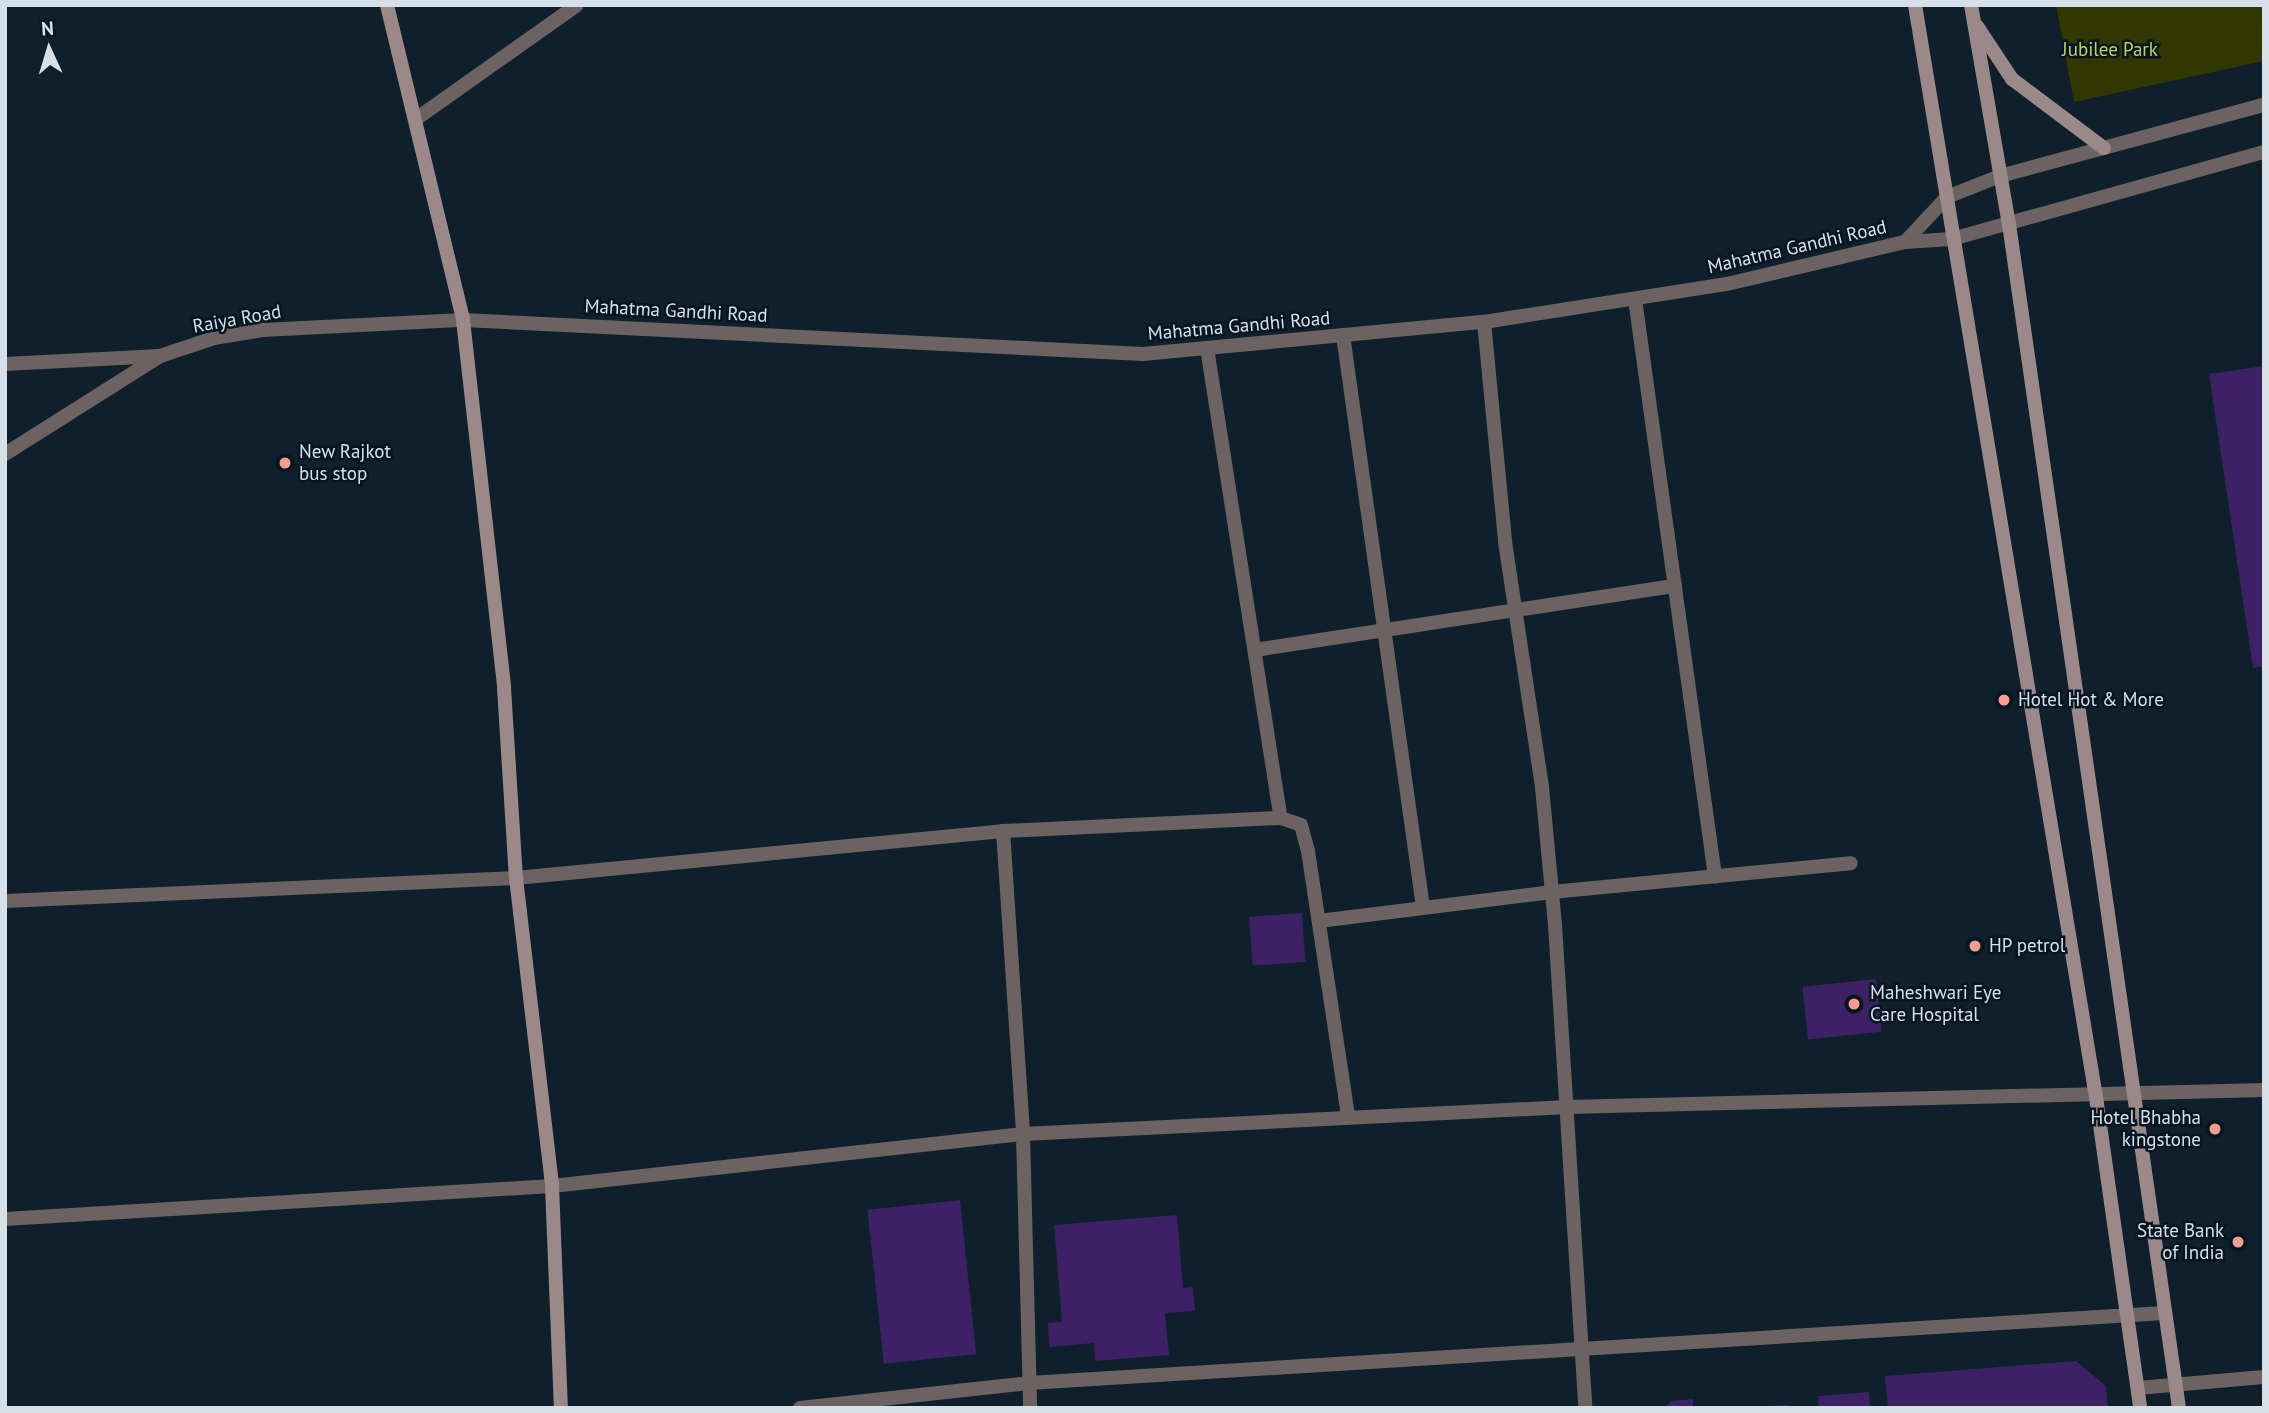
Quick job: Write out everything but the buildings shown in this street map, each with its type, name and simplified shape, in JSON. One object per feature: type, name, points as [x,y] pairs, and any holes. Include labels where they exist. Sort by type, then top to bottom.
[{"type":"main road","points":[[387,5],[463,320],[504,688],[516,878],[552,1186],[561,1408]]},
{"type":"main road","points":[[1914,5],[2096,1097],[2129,1315],[2140,1408]]},
{"type":"main road","points":[[1971,5],[2009,224],[2138,1096],[2164,1313],[2179,1408]]},
{"type":"main road","points":[[1974,22],[2012,79],[2104,148]]},
{"type":"street","points":[[416,119],[577,5]]},
{"type":"street","points":[[1905,242],[1947,197],[2000,176],[2264,105]]},
{"type":"street","name":"Mahatma Gandhi Road","points":[[463,320],[1143,354],[1484,322],[1727,284],[1905,242],[1952,239],[2264,152]]},
{"type":"street","points":[[1635,299],[1715,876]]},
{"type":"street","name":"Raiya Road","points":[[5,454],[160,356],[214,338],[263,330],[463,320]]},
{"type":"street","points":[[1484,322],[1515,611],[1552,892],[1586,1408]]},
{"type":"street","points":[[1343,335],[1423,907]]},
{"type":"street","points":[[1207,348],[1281,818]]},
{"type":"street","points":[[5,364],[160,356]]},
{"type":"street","points":[[1255,650],[1675,586]]},
{"type":"street","points":[[5,901],[516,878],[1003,831],[1281,818],[1301,825],[1319,921],[1348,1117]]},
{"type":"street","points":[[1003,831],[1023,1134],[1030,1408]]},
{"type":"street","points":[[1319,921],[1552,892],[1851,863]]},
{"type":"street","points":[[5,1219],[552,1186],[1023,1134],[1567,1107],[2138,1096],[2264,1090]]},
{"type":"street","points":[[800,1408],[1029,1383],[1582,1352],[2164,1313]]},
{"type":"street","points":[[2138,1388],[2264,1377]]},
{"type":"green space","name":"Jubilee Park","points":[[2056,5],[2264,5],[2264,61],[2074,102]]},
{"type":"place","name":"New Rajkot bus stop","points":[[285,463]]},
{"type":"place","name":"Hotel Hot & More","points":[[2004,700]]},
{"type":"place","name":"HP petrol","points":[[1975,946]]},
{"type":"place","name":"Maheshwari Eye Care Hospital","points":[[1854,1004]]},
{"type":"place","name":"Hotel Bhabha kingstone","points":[[2215,1129]]},
{"type":"place","name":"State Bank of India","points":[[2238,1242]]}]
